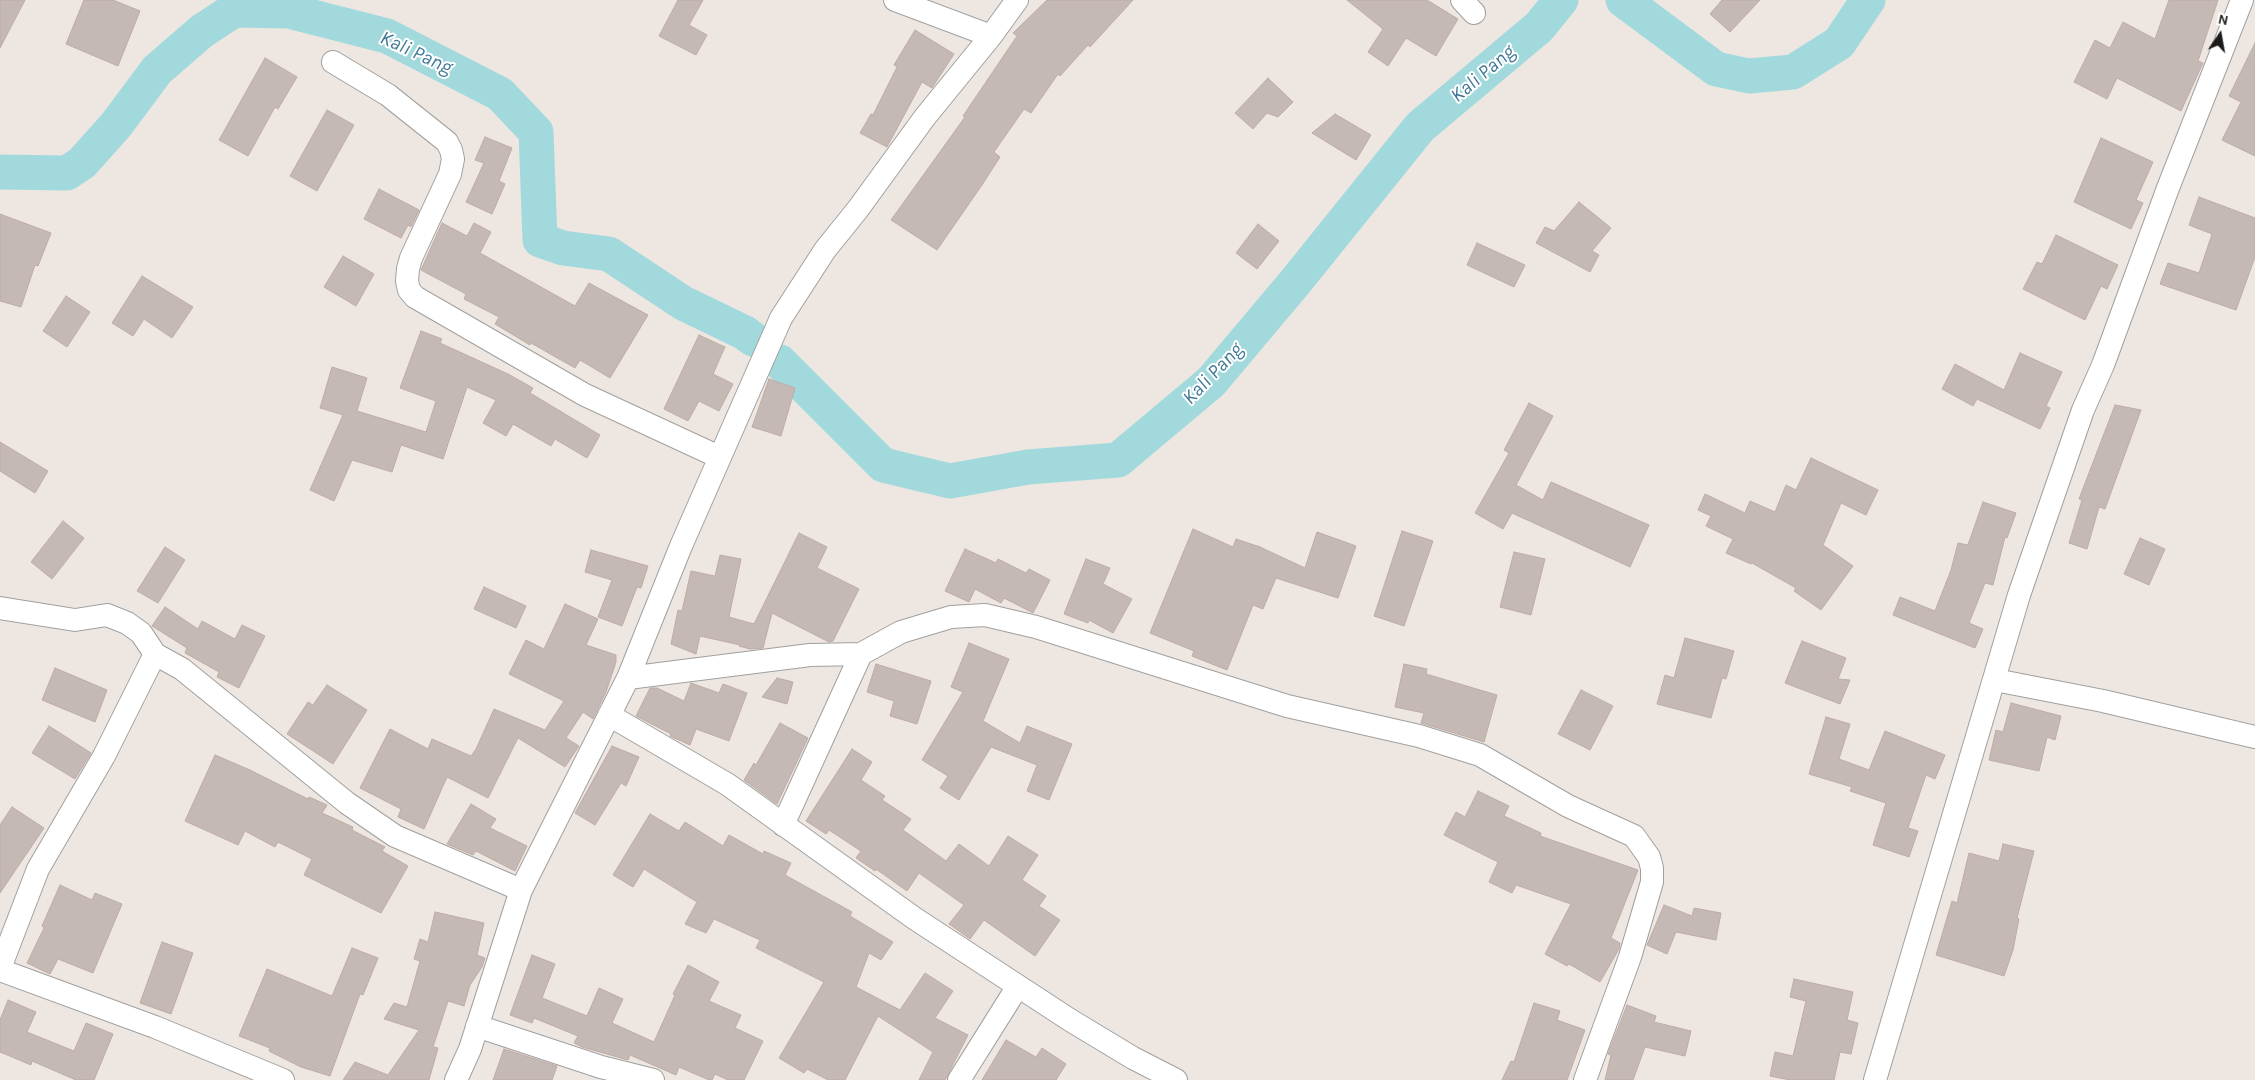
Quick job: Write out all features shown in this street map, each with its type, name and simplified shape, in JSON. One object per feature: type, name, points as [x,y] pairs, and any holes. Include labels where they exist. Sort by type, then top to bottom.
[{"type":"street","points":[[895,0],[991,36]]},
{"type":"street","points":[[456,1080],[478,1026],[521,890],[628,678],[719,457],[781,318],[824,250],[858,209],[925,117],[991,36],[1017,0]]},
{"type":"street","points":[[1875,1080],[2020,595],[2083,410],[2103,365],[2182,152],[2242,0]]},
{"type":"street","points":[[333,62],[388,96],[446,142],[451,150],[453,159],[450,174],[411,258],[408,269],[407,281],[409,290],[415,297],[585,395],[719,457]]},
{"type":"street","points":[[0,608],[75,620],[107,615],[127,623],[141,633],[155,654],[182,669],[347,803],[395,836],[521,890]]},
{"type":"street","points":[[628,678],[810,655],[861,654],[901,632],[951,617],[985,615],[1036,626],[1287,706],[1419,736],[1480,756],[1568,806],[1634,836],[1649,857],[1652,868],[1652,882],[1630,957],[1585,1080]]},
{"type":"street","points":[[155,654],[104,756],[38,869],[0,969],[156,1027],[282,1080]]},
{"type":"street","points":[[783,825],[861,654]]},
{"type":"street","points":[[1996,680],[2102,701],[2255,737]]},
{"type":"street","points":[[609,715],[727,784],[906,913],[1070,1020],[1133,1058],[1176,1080]]},
{"type":"street","points":[[959,1080],[1018,986]]},
{"type":"street","points":[[478,1026],[601,1067],[653,1080]]},
{"type":"building","points":[[0,0],[25,0],[0,48]]},
{"type":"building","points":[[84,0],[113,0],[140,11],[118,66],[66,44]]},
{"type":"building","points":[[678,0],[703,0],[689,25],[707,35],[696,55],[659,36]]},
{"type":"building","points":[[1047,0],[1133,0],[1090,47],[1088,45],[1060,76],[1058,74],[1031,113],[1024,109],[994,152],[1000,157],[937,250],[891,220],[965,117],[963,116],[1017,36],[1013,33]]},
{"type":"building","points":[[1347,0],[1427,0],[1458,19],[1436,56],[1406,38],[1388,66],[1368,52],[1383,29]]},
{"type":"building","points":[[1722,0],[1760,0],[1730,32],[1710,14]]},
{"type":"building","points":[[2169,0],[2218,0],[2198,61],[2203,63],[2181,111],[2117,78],[2107,99],[2074,82],[2095,40],[2110,48],[2123,22],[2155,39]]},
{"type":"building","points":[[915,30],[954,54],[932,88],[922,82],[887,147],[860,133],[871,114],[873,115],[897,67],[894,65]]},
{"type":"building","points":[[2255,43],[2255,156],[2222,140],[2241,102],[2229,96]]},
{"type":"building","points":[[265,58],[297,77],[278,109],[275,107],[248,156],[219,140]]},
{"type":"building","points":[[1268,78],[1293,102],[1278,117],[1267,113],[1253,129],[1235,113]]},
{"type":"building","points":[[327,110],[354,125],[317,191],[290,176]]},
{"type":"building","points":[[1335,114],[1371,135],[1356,160],[1312,133]]},
{"type":"building","points":[[485,137],[512,148],[499,181],[505,184],[492,214],[466,202],[484,163],[475,160]]},
{"type":"building","points":[[2101,138],[2153,162],[2136,200],[2143,203],[2131,229],[2074,202]]},
{"type":"building","points":[[379,189],[419,210],[411,227],[408,225],[401,238],[364,219]]},
{"type":"building","points":[[2199,197],[2255,218],[2255,257],[2236,310],[2160,284],[2168,263],[2199,273],[2212,234],[2189,225]]},
{"type":"building","points":[[1579,202],[1611,228],[1592,251],[1599,255],[1590,272],[1536,243],[1545,227],[1554,231]]},
{"type":"building","points":[[0,214],[51,233],[38,266],[35,265],[21,307],[0,301]]},
{"type":"building","points":[[442,223],[467,236],[474,223],[491,232],[480,253],[575,306],[589,283],[648,315],[610,378],[580,360],[575,368],[531,343],[530,345],[495,324],[499,317],[464,299],[466,294],[421,270]]},
{"type":"building","points":[[1258,224],[1279,241],[1257,269],[1236,253]]},
{"type":"building","points":[[2056,235],[2118,265],[2107,289],[2101,286],[2085,320],[2023,289],[2037,262],[2042,264]]},
{"type":"building","points":[[1477,243],[1525,265],[1514,287],[1467,265]]},
{"type":"building","points":[[343,256],[374,274],[356,306],[324,287]]},
{"type":"building","points":[[142,276],[193,307],[172,338],[144,319],[133,336],[112,323]]},
{"type":"building","points":[[66,296],[90,312],[67,347],[43,331]]},
{"type":"building","points":[[421,331],[442,339],[440,343],[508,374],[533,388],[530,393],[600,435],[587,458],[555,439],[551,446],[513,424],[506,436],[483,423],[496,400],[467,387],[443,459],[401,445],[392,472],[352,460],[334,501],[310,490],[343,415],[320,408],[332,367],[367,378],[357,411],[426,432],[436,401],[400,388]]},
{"type":"building","points":[[699,335],[725,347],[713,374],[733,384],[719,411],[699,401],[688,421],[664,409]]},
{"type":"building","points":[[2020,353],[2062,372],[2046,406],[2050,408],[2040,429],[1977,399],[1973,406],[1942,389],[1955,364],[2004,390]]},
{"type":"building","points":[[769,379],[795,388],[781,436],[752,427]]},
{"type":"building","points":[[1529,403],[1553,416],[1516,485],[1543,500],[1551,482],[1649,525],[1630,567],[1512,513],[1503,529],[1475,513],[1509,453],[1504,450]]},
{"type":"building","points":[[2115,405],[2141,410],[2105,509],[2099,507],[2087,549],[2069,543],[2082,500],[2079,499]]},
{"type":"building","points":[[0,442],[48,471],[35,493],[0,471]]},
{"type":"building","points":[[1811,458],[1878,490],[1866,515],[1841,503],[1823,545],[1853,566],[1821,610],[1794,591],[1796,588],[1752,563],[1726,553],[1733,539],[1706,526],[1711,516],[1698,510],[1705,494],[1745,513],[1750,501],[1775,512],[1786,485],[1796,490]]},
{"type":"building","points":[[1983,502],[2016,513],[2007,538],[2005,537],[1993,585],[1985,583],[1969,623],[1983,629],[1975,648],[1893,615],[1900,597],[1935,611],[1951,570],[1958,543],[1968,545]]},
{"type":"building","points":[[63,521],[84,538],[52,579],[31,562]]},
{"type":"building","points":[[1193,529],[1233,547],[1236,539],[1260,547],[1305,568],[1317,532],[1356,546],[1338,598],[1276,578],[1263,609],[1253,605],[1227,670],[1192,656],[1194,651],[1150,633]]},
{"type":"building","points":[[1402,531],[1433,541],[1404,626],[1374,616]]},
{"type":"building","points":[[799,533],[827,547],[817,568],[859,589],[833,641],[829,642],[772,613],[763,648],[750,649],[700,636],[696,654],[671,644],[678,610],[682,611],[691,571],[715,576],[720,555],[741,559],[729,617],[754,624]]},
{"type":"building","points":[[2140,538],[2165,549],[2149,585],[2124,574]]},
{"type":"building","points":[[165,547],[185,560],[158,603],[137,591]]},
{"type":"building","points":[[965,549],[996,563],[998,559],[1026,573],[1029,569],[1050,580],[1033,613],[1004,598],[1001,603],[975,589],[969,602],[945,591]]},
{"type":"building","points":[[591,550],[648,566],[641,588],[637,587],[622,626],[598,617],[612,580],[585,572]]},
{"type":"building","points":[[1514,552],[1545,559],[1531,615],[1500,607]]},
{"type":"building","points":[[1086,559],[1110,568],[1103,584],[1132,599],[1113,633],[1089,620],[1088,623],[1064,614]]},
{"type":"building","points":[[484,587],[526,606],[516,628],[474,609]]},
{"type":"building","points":[[565,604],[598,619],[586,645],[616,655],[616,662],[606,692],[593,719],[583,712],[566,738],[579,746],[565,767],[518,738],[488,798],[447,777],[424,829],[398,817],[401,809],[360,788],[390,729],[428,749],[432,739],[471,756],[494,709],[545,730],[564,701],[509,674],[526,640],[544,649]]},
{"type":"building","points":[[165,607],[198,629],[202,621],[235,639],[242,625],[265,636],[239,688],[217,677],[219,672],[185,653],[187,648],[152,626]]},
{"type":"building","points":[[1685,638],[1734,651],[1726,679],[1722,678],[1711,718],[1657,704],[1665,675],[1674,678]]},
{"type":"building","points":[[1802,641],[1846,658],[1838,679],[1850,680],[1840,704],[1785,683]]},
{"type":"building","points":[[969,643],[1009,659],[983,721],[1020,743],[1027,726],[1072,744],[1049,800],[1027,791],[1037,765],[991,747],[959,800],[940,788],[948,776],[922,760],[963,692],[951,687]]},
{"type":"building","points":[[876,664],[931,681],[917,724],[890,716],[894,701],[867,692]]},
{"type":"building","points":[[1404,664],[1427,669],[1426,674],[1497,695],[1484,742],[1421,723],[1424,713],[1395,707]]},
{"type":"building","points":[[55,668],[107,690],[95,722],[42,700]]},
{"type":"building","points":[[777,678],[793,682],[787,704],[762,697]]},
{"type":"building","points":[[691,683],[719,693],[723,684],[747,693],[729,741],[696,729],[690,745],[670,736],[671,734],[636,716],[650,688],[657,688],[684,701]]},
{"type":"building","points":[[327,685],[367,710],[333,764],[287,734],[308,702],[313,705]]},
{"type":"building","points":[[1581,690],[1613,706],[1590,750],[1558,734]]},
{"type":"building","points":[[2011,703],[2061,716],[2055,740],[2047,737],[2039,771],[1989,760],[1996,730],[2003,732]]},
{"type":"building","points":[[1826,717],[1850,724],[1839,759],[1869,770],[1885,731],[1945,755],[1935,779],[1926,775],[1908,828],[1918,831],[1909,857],[1873,845],[1886,803],[1850,791],[1852,787],[1809,774]]},
{"type":"building","points":[[780,723],[808,738],[777,804],[744,780],[754,763],[756,765]]},
{"type":"building","points":[[49,726],[91,753],[75,779],[32,753]]},
{"type":"building","points":[[612,746],[639,757],[626,786],[621,783],[595,825],[575,813]]},
{"type":"building","points":[[852,749],[872,762],[861,780],[885,796],[882,800],[911,819],[903,830],[946,861],[959,844],[989,866],[1008,836],[1038,855],[1022,880],[1046,896],[1039,906],[1060,920],[1035,956],[984,920],[970,939],[949,924],[964,905],[919,873],[907,891],[876,869],[875,871],[856,858],[861,851],[829,830],[826,834],[806,821]]},
{"type":"building","points":[[215,755],[308,799],[309,797],[327,805],[322,813],[353,827],[352,830],[385,847],[382,851],[408,866],[381,913],[304,875],[312,859],[278,842],[275,847],[245,831],[238,845],[185,821]]},
{"type":"building","points":[[1478,791],[1509,806],[1504,816],[1541,833],[1540,836],[1638,870],[1611,938],[1620,943],[1619,949],[1600,982],[1569,964],[1567,966],[1545,954],[1571,904],[1516,885],[1512,893],[1489,882],[1498,862],[1444,835],[1456,812],[1465,817]]},
{"type":"building","points":[[471,804],[496,819],[490,828],[527,846],[515,871],[476,851],[473,855],[447,844]]},
{"type":"building","points":[[12,807],[44,828],[0,893],[0,825]]},
{"type":"building","points":[[650,814],[679,831],[685,822],[723,846],[729,835],[763,854],[764,851],[791,863],[785,875],[852,912],[850,916],[893,942],[881,960],[869,953],[856,987],[900,1010],[925,973],[953,991],[935,1018],[968,1035],[945,1080],[919,1080],[933,1052],[878,1016],[845,1080],[828,1080],[807,1069],[804,1073],[779,1058],[824,982],[756,948],[760,940],[714,919],[706,933],[685,924],[697,902],[644,869],[633,887],[613,875]]},
{"type":"building","points":[[2003,844],[2034,851],[2017,918],[2019,919],[2013,950],[2004,976],[1936,955],[1952,901],[1957,903],[1969,853],[1999,861]]},
{"type":"building","points":[[60,885],[92,900],[95,893],[122,904],[93,973],[58,959],[50,974],[27,963],[44,928],[42,926]]},
{"type":"building","points":[[1664,905],[1692,916],[1694,908],[1721,913],[1716,940],[1676,932],[1667,954],[1647,945]]},
{"type":"building","points":[[435,912],[484,923],[477,955],[485,958],[482,967],[470,985],[464,1006],[448,1001],[433,1047],[438,1048],[429,1080],[343,1080],[355,1062],[388,1075],[419,1030],[384,1019],[394,1003],[407,1007],[420,961],[414,959],[420,939],[428,942]]},
{"type":"building","points":[[162,942],[193,953],[171,1014],[140,1003]]},
{"type":"building","points":[[352,948],[378,958],[363,995],[360,994],[330,1076],[301,1067],[269,1051],[270,1048],[239,1036],[267,969],[332,996]]},
{"type":"building","points":[[532,955],[555,964],[542,998],[587,1016],[599,988],[623,999],[612,1023],[654,1042],[675,995],[673,994],[688,965],[719,982],[709,1001],[741,1015],[735,1028],[763,1041],[744,1080],[728,1080],[715,1074],[712,1080],[709,1080],[679,1067],[676,1075],[630,1055],[628,1060],[582,1047],[574,1043],[578,1036],[534,1018],[532,1023],[510,1015]]},
{"type":"building","points":[[1794,979],[1853,992],[1847,1020],[1858,1023],[1851,1054],[1840,1052],[1834,1080],[1790,1080],[1770,1076],[1775,1052],[1793,1056],[1806,1001],[1790,997]]},
{"type":"building","points":[[8,1000],[36,1012],[27,1032],[74,1051],[86,1023],[113,1034],[94,1080],[76,1080],[32,1061],[31,1065],[0,1052],[0,1020]]},
{"type":"building","points":[[1534,1003],[1560,1011],[1557,1020],[1585,1030],[1567,1080],[1502,1080],[1511,1061],[1514,1062]]},
{"type":"building","points":[[1627,1005],[1656,1016],[1654,1022],[1691,1031],[1685,1056],[1645,1047],[1633,1080],[1605,1080],[1611,1055],[1608,1054]]},
{"type":"building","points":[[1006,1040],[1036,1057],[1042,1048],[1066,1064],[1056,1080],[982,1080]]},
{"type":"building","points":[[504,1049],[557,1066],[552,1080],[493,1080]]},
{"type":"waterway","name":"Kali Pang","points":[[780,362],[883,465],[950,481],[1028,467],[1118,460],[1211,382],[1296,281],[1420,127],[1539,27],[1561,0]]},
{"type":"waterway","name":"Kali Pang","points":[[1623,0],[1716,69],[1749,76],[1793,72],[1839,43],[1868,0]]},
{"type":"waterway","name":"Kali Pang","points":[[0,172],[67,173],[82,163],[116,125],[157,70],[202,31],[234,10],[289,11],[387,36],[500,94],[536,132],[540,240],[563,248],[609,254],[683,303],[745,333],[753,339]]}]
